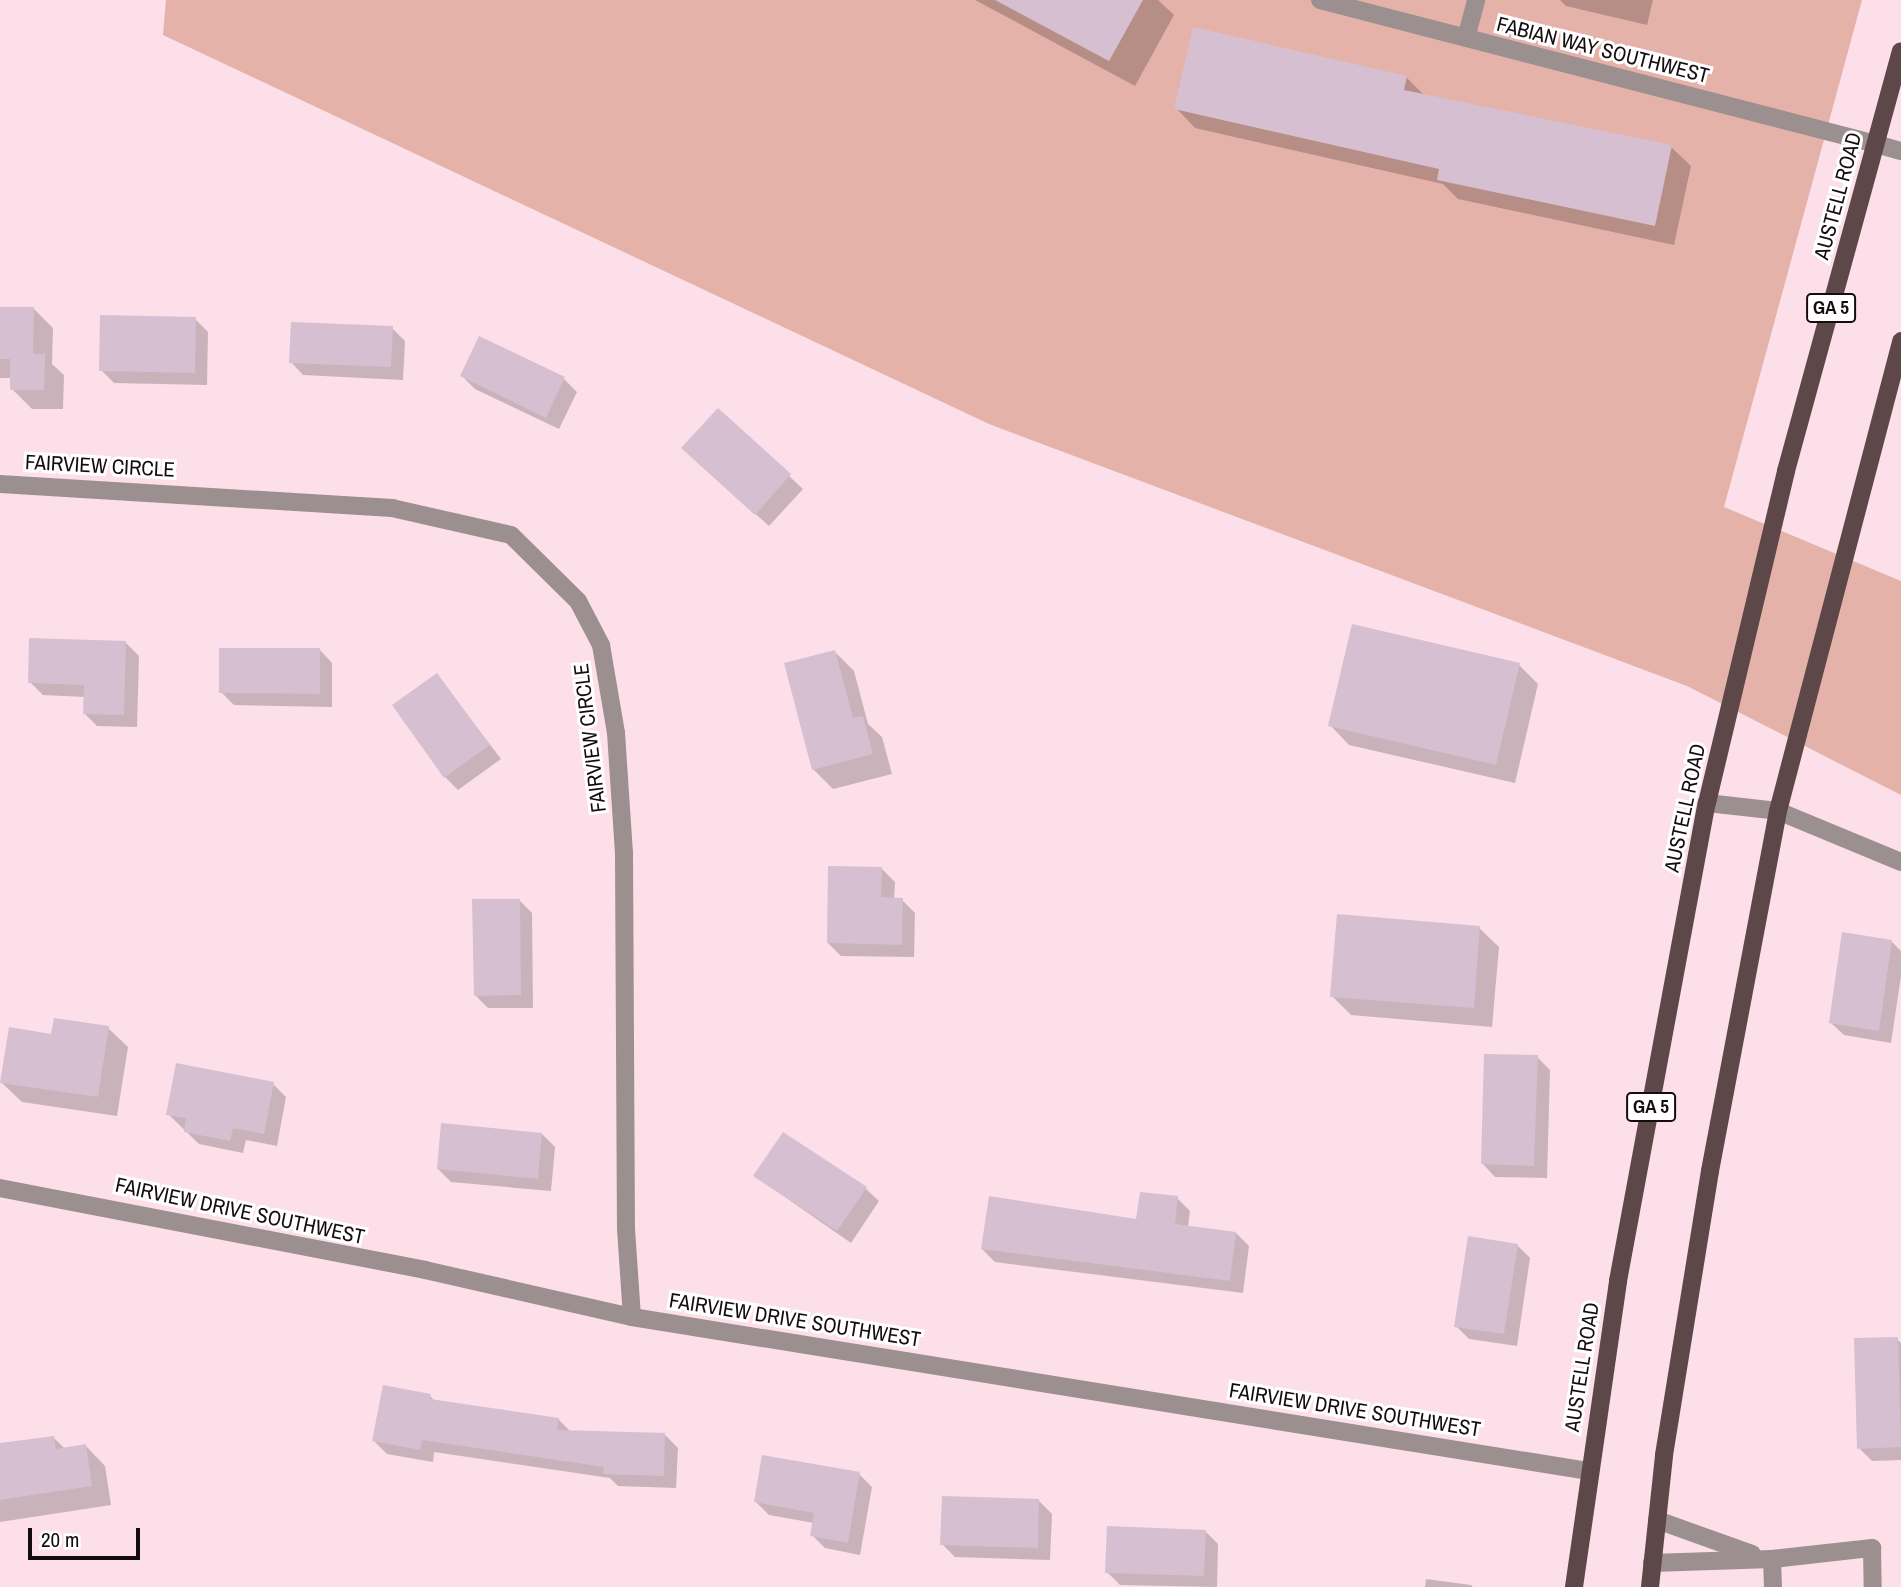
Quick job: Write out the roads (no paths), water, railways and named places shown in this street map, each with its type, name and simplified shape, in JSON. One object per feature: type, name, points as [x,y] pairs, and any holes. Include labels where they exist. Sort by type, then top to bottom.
[{"type":"main road","name":"AUSTELL ROAD","points":[[1574,1587],[1588,1471],[1618,1281],[1707,803],[1786,471],[1901,51]]},
{"type":"main road","points":[[1650,1587],[1657,1520],[1710,1171],[1778,811],[1855,503],[1901,341]]},
{"type":"street","name":"FABIAN WAY SOUTHWEST","points":[[1320,0],[1901,151]]},
{"type":"street","points":[[1466,38],[1476,0]]},
{"type":"street","name":"FAIRVIEW CIRCLE","points":[[0,484],[392,508],[511,535],[578,601],[601,645],[616,733],[624,853],[626,1229],[632,1317]]},
{"type":"street","points":[[1707,803],[1778,811],[1901,862]]},
{"type":"street","name":"FAIRVIEW DRIVE SOUTHWEST","points":[[0,1188],[425,1270],[632,1317],[1588,1471]]},
{"type":"street","points":[[1657,1520],[1724,1547],[1772,1559]]},
{"type":"street","points":[[1652,1563],[1772,1559],[1872,1548],[1873,1587]]},
{"type":"street","points":[[1772,1559],[1773,1587]]}]
